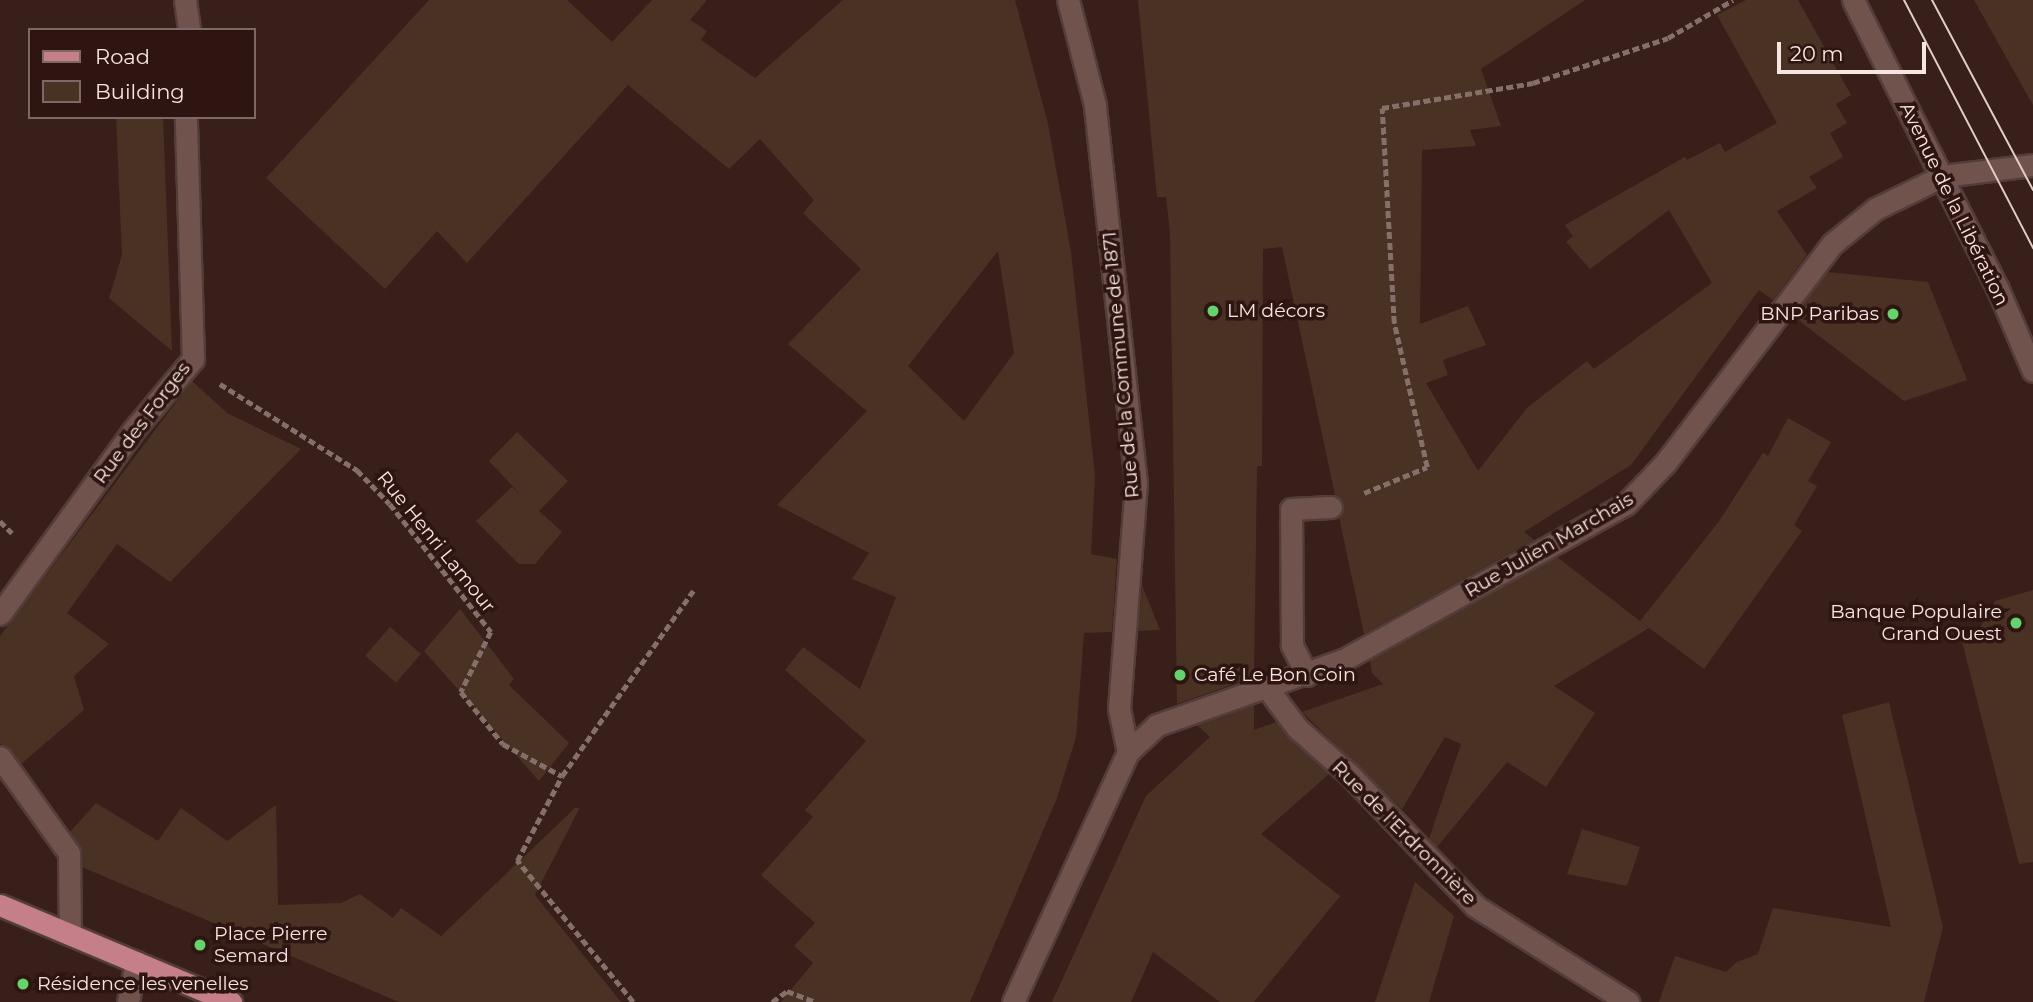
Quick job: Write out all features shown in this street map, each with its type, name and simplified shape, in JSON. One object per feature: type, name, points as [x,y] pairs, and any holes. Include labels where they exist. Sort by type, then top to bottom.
[{"type":"main road","points":[[0,905],[231,1002]]},
{"type":"street","points":[[185,0],[189,28]]},
{"type":"street","name":"Rue de la Commune de 1871","points":[[1068,0],[1096,105],[1136,484],[1119,709],[1128,752]]},
{"type":"street","name":"Avenue de la Libération","points":[[1853,0],[1943,176],[2033,371]]},
{"type":"street","name":"Rue des Forges","points":[[0,614],[132,432],[192,359],[186,119]]},
{"type":"street","name":"Rue Julien Marchais","points":[[1128,752],[1157,725],[1307,675],[1415,623],[1626,504],[1666,462],[1832,244],[1875,209],[1943,176],[2033,165]]},
{"type":"street","points":[[1307,675],[1292,645],[1291,509],[1331,507]]},
{"type":"street","name":"Rue de l'Erdronnière","points":[[1268,689],[1297,728],[1350,775],[1475,906],[1628,1002]]},
{"type":"street","points":[[1013,1002],[1128,752]]},
{"type":"street","points":[[0,758],[69,853],[70,934]]},
{"type":"street","points":[[128,1002],[136,962]]},
{"type":"path","points":[[1331,507],[1427,467],[1394,323],[1382,108],[1533,83],[1668,38],[1733,0]]},
{"type":"path","name":"Rue Henri Lamour","points":[[192,359],[199,371],[357,470],[390,504],[491,632],[461,692],[503,744],[562,776]]},
{"type":"path","points":[[633,1002],[517,861],[562,776],[694,592]]},
{"type":"path","points":[[772,1002],[787,991],[816,1002]]},
{"type":"building","points":[[429,0],[567,0],[612,42],[652,0],[707,0],[690,20],[707,31],[701,40],[755,78],[843,0],[1015,0],[1048,124],[1071,252],[1095,476],[1091,554],[1117,559],[1112,632],[1084,633],[1076,737],[1057,798],[970,1002],[781,1002],[813,963],[794,946],[815,923],[761,875],[813,817],[805,810],[866,741],[785,670],[803,647],[860,689],[896,597],[852,579],[869,553],[777,505],[867,411],[788,344],[861,269],[803,213],[814,200],[760,139],[729,169],[628,85],[467,263],[437,231],[385,289],[266,178]],"holes":[[[998,251],[1014,353],[964,421],[908,366]]]},
{"type":"building","points":[[1138,0],[1585,0],[1481,69],[1501,126],[1470,130],[1476,146],[1422,150],[1420,324],[1468,306],[1486,345],[1443,360],[1448,375],[1426,383],[1478,471],[1527,408],[1587,361],[1594,369],[1712,283],[1669,210],[1590,269],[1566,242],[1573,236],[1565,225],[1685,157],[1687,160],[1720,143],[1725,152],[1777,123],[1717,15],[1746,0],[1798,0],[1851,95],[1836,104],[1847,123],[1830,133],[1843,157],[1809,177],[1817,188],[1777,211],[1807,255],[1773,300],[1759,290],[1631,465],[1524,532],[1534,540],[1364,634],[1339,517],[1344,506],[1335,495],[1282,247],[1263,249],[1262,466],[1257,466],[1254,677],[1177,704],[1170,233],[1166,197],[1157,197]]},
{"type":"building","points":[[1974,0],[2033,0],[2033,105]]},
{"type":"building","points":[[116,119],[163,119],[172,351],[109,298],[122,255]]},
{"type":"building","points":[[1827,272],[1928,282],[1967,380],[1904,401],[1793,316]]},
{"type":"building","points":[[192,381],[227,413],[301,449],[170,582],[117,544],[67,613],[109,644],[74,676],[84,710],[21,764],[10,749],[0,744],[0,636]]},
{"type":"building","points":[[1788,418],[1831,442],[1808,481],[1817,486],[1794,525],[1802,531],[1704,669],[1640,621],[1720,520],[1763,453],[1768,456]]},
{"type":"building","points":[[517,432],[568,481],[539,511],[562,532],[535,564],[519,564],[476,521],[512,487],[520,494],[489,461]]},
{"type":"building","points":[[1557,557],[1649,628],[1554,686],[1595,713],[1546,787],[1507,762],[1437,847],[1429,839],[1461,744],[1445,737],[1402,809],[1302,712],[1383,684],[1372,673],[1370,660]]},
{"type":"building","points":[[1142,585],[1160,630],[1138,631]]},
{"type":"building","points":[[2033,590],[2033,862],[2019,864],[1961,638],[1976,635],[1995,601]]},
{"type":"building","points":[[460,609],[514,679],[509,685],[569,743],[539,781],[424,651]]},
{"type":"building","points":[[390,627],[421,654],[396,683],[365,656]]},
{"type":"building","points":[[1889,702],[1943,927],[1924,1002],[1659,1002],[1675,956],[1726,972],[1737,962],[1758,954],[1773,908],[1891,927],[1842,715]]},
{"type":"building","points":[[1254,705],[1254,730],[1276,722],[1329,774],[1261,834],[1340,896],[1254,1002],[1220,1002],[1153,952],[1131,1002],[1052,1002],[1146,796],[1210,737],[1197,725]]},
{"type":"building","points":[[96,803],[158,841],[181,808],[227,841],[276,805],[278,905],[341,903],[360,894],[393,918],[401,908],[441,936],[576,807],[579,809],[535,895],[621,1002],[399,1002],[82,867],[80,846],[70,832]]},
{"type":"building","points":[[1582,829],[1640,847],[1627,886],[1567,874]]},
{"type":"building","points":[[1415,882],[1454,916],[1429,1002],[1375,1002]]},
{"type":"tram line","points":[[1904,0],[2033,248]]},
{"type":"tram line","points":[[1932,0],[2033,190]]},
{"type":"place","name":"LM décors","points":[[1213,311]]},
{"type":"place","name":"BNP Paribas","points":[[1893,314]]},
{"type":"place","name":"Banque Populaire Grand Ouest","points":[[2016,623]]},
{"type":"place","name":"Café Le Bon Coin","points":[[1180,675]]},
{"type":"place","name":"Place Pierre Semard","points":[[200,945]]},
{"type":"place","name":"Résidence les venelles","points":[[23,984]]}]
